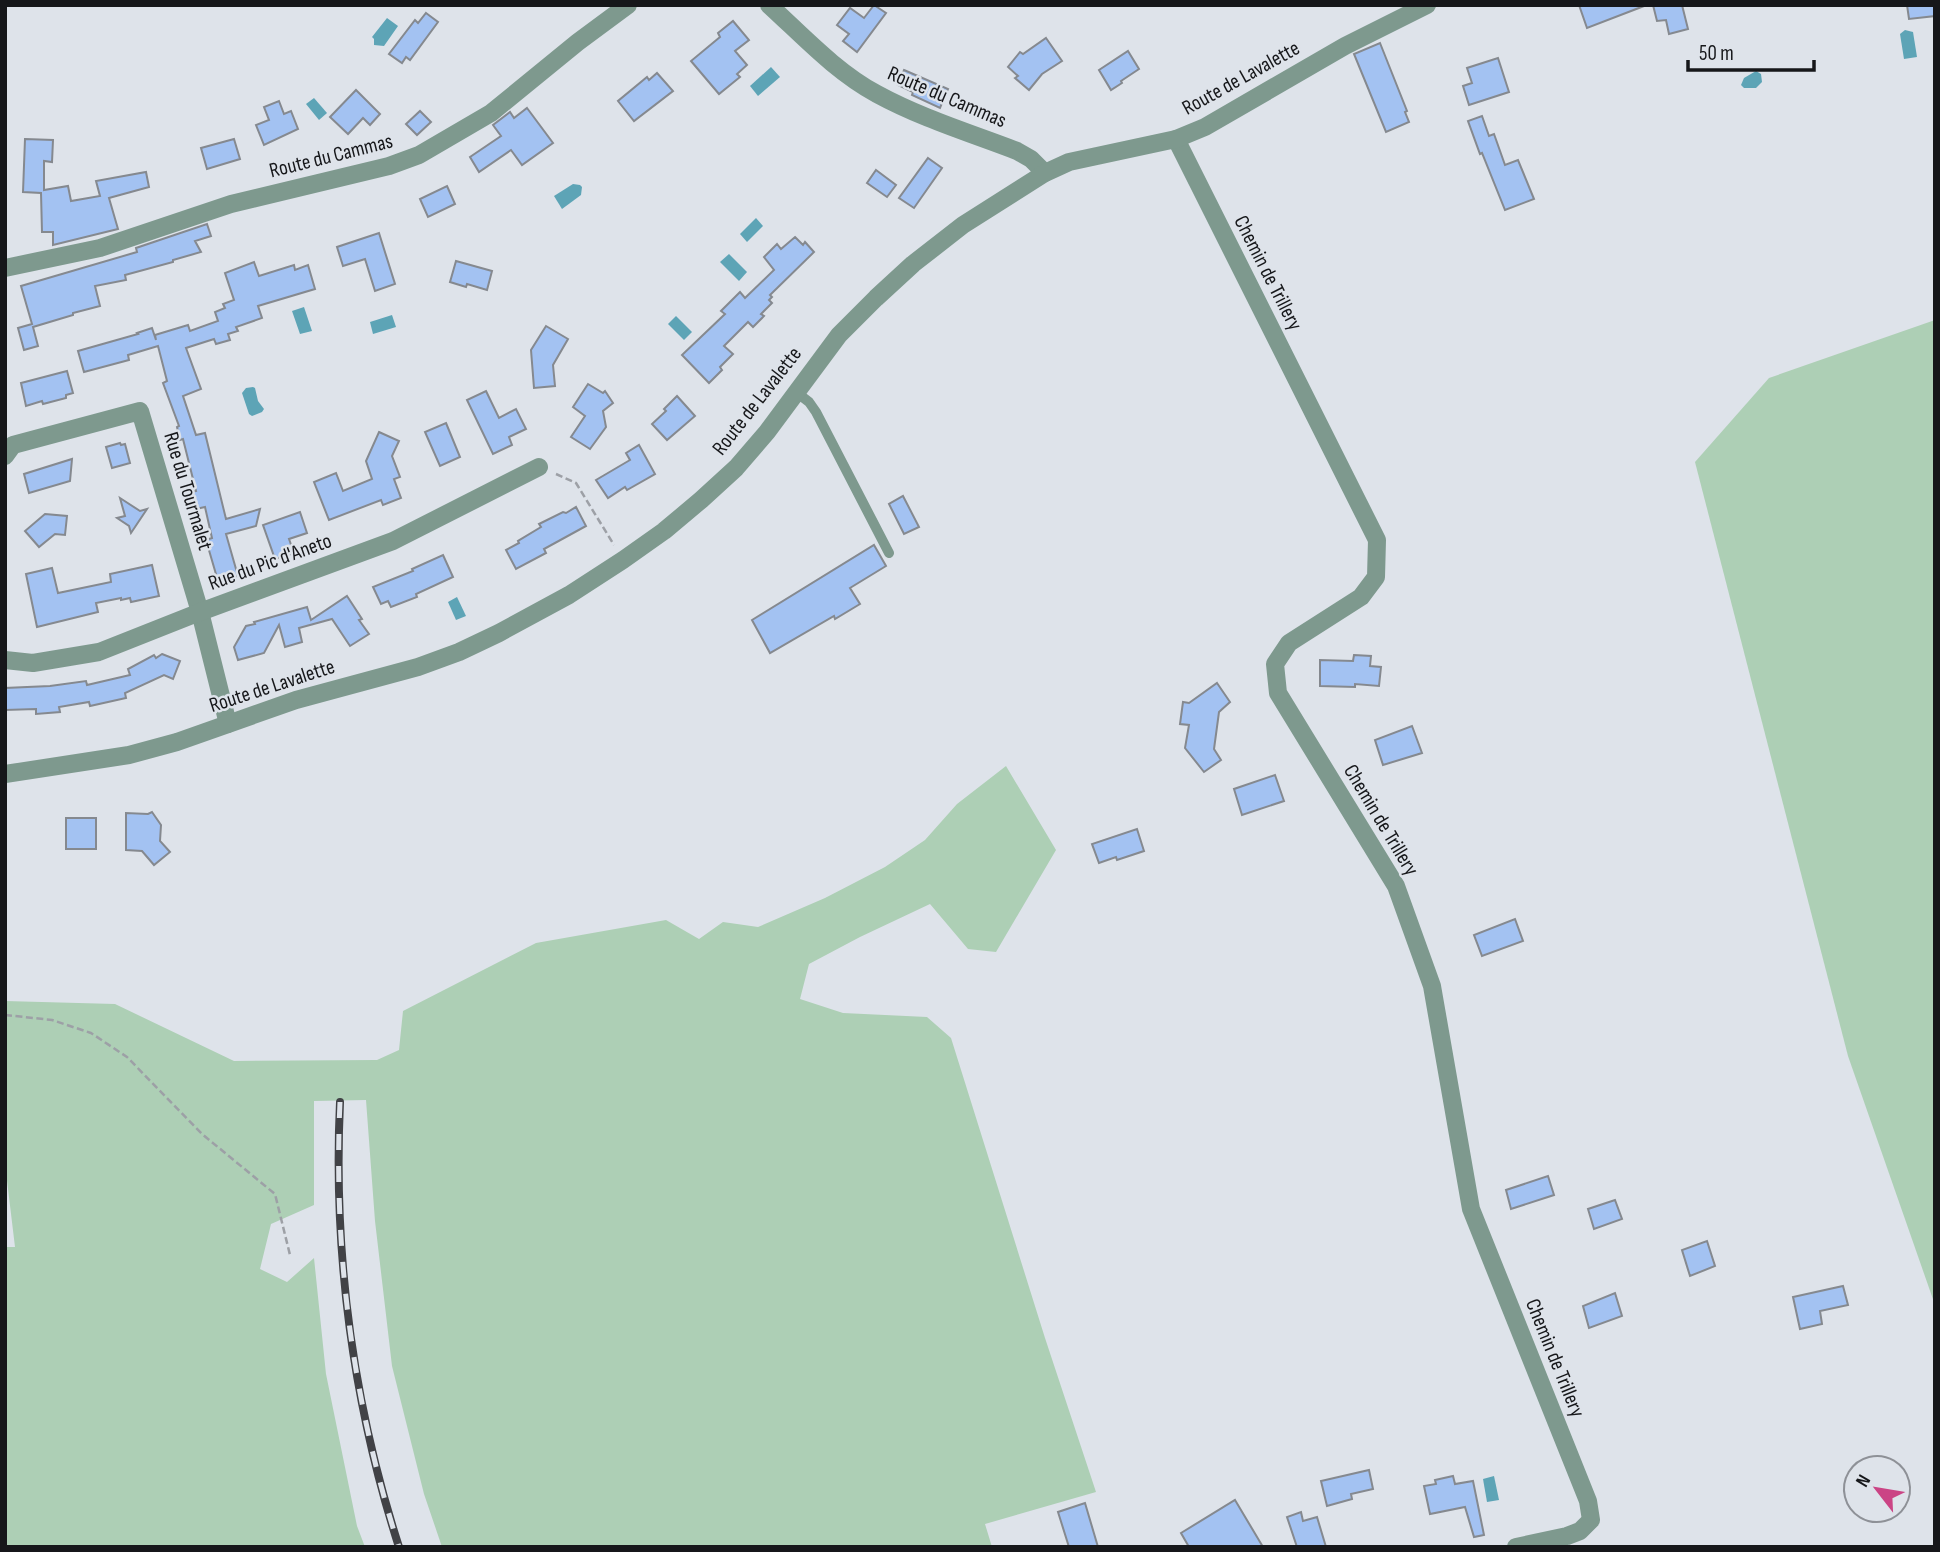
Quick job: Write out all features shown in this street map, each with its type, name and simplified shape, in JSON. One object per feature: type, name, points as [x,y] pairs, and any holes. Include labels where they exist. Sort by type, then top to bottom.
[{"type":"street","name":"Route du Cammas","points":[[5,268],[100,248],[231,204],[389,166],[419,155],[491,113],[628,5]]},
{"type":"street","name":"Route du Cammas","points":[[769,5],[833,63],[875,93],[906,108],[1017,151],[1031,159],[1045,173]]},
{"type":"street","name":"Route de Lavalette","points":[[5,774],[129,755],[296,700],[418,667],[499,633],[623,560],[701,500],[736,468],[767,432],[839,335],[913,264],[963,225],[1045,173],[1069,162],[1176,139],[1205,127],[1345,46],[1427,5]]},
{"type":"street","name":"Chemin de Trillery","points":[[1176,139],[1377,540],[1376,577],[1361,597],[1289,643],[1275,664],[1278,693],[1396,886],[1432,986],[1471,1209],[1588,1501],[1591,1520],[1580,1531],[1516,1547]]},
{"type":"street","name":"Rue du Tourmalet","points":[[5,456],[13,445],[140,411],[200,612],[228,724]]},
{"type":"street","name":"Rue du Pic d'Aneto","points":[[5,660],[33,663],[99,652],[393,541],[539,467]]},
{"type":"lane","points":[[796,392],[810,401],[889,553]]},
{"type":"path","points":[[539,467],[576,484],[623,560]]},
{"type":"path","points":[[5,1015],[52,1020],[91,1033],[127,1057],[202,1134],[275,1194],[290,1255]]},
{"type":"green space","points":[[1935,320],[1935,1305],[1848,1056],[1695,462],[1769,378]]},
{"type":"green space","points":[[1006,766],[1056,850],[996,952],[968,949],[930,904],[809,964],[800,999],[843,1013],[927,1017],[951,1038],[1096,1492],[985,1524],[992,1547],[442,1547],[424,1494],[392,1366],[375,1221],[366,1100],[314,1101],[314,1205],[271,1224],[260,1269],[287,1282],[314,1258],[326,1374],[357,1526],[365,1547],[5,1547],[5,1247],[15,1247],[5,1164],[5,1001],[115,1004],[234,1061],[377,1060],[399,1050],[403,1011],[536,943],[666,920],[699,939],[723,922],[758,927],[825,898],[885,867],[925,840],[957,804]]},
{"type":"water","points":[[387,18],[398,26],[384,46],[374,45],[372,37]]},
{"type":"water","points":[[1905,30],[1913,32],[1917,57],[1904,59],[1900,34]]},
{"type":"water","points":[[771,67],[780,77],[758,96],[750,86]]},
{"type":"water","points":[[1756,71],[1761,74],[1762,82],[1756,88],[1744,88],[1741,85],[1744,78]]},
{"type":"water","points":[[314,98],[327,113],[319,120],[306,104]]},
{"type":"water","points":[[573,184],[582,187],[581,195],[562,209],[554,196]]},
{"type":"water","points":[[756,218],[763,226],[747,242],[740,234]]},
{"type":"water","points":[[729,254],[747,272],[739,281],[720,262]]},
{"type":"water","points":[[304,307],[312,331],[300,334],[292,311]]},
{"type":"water","points":[[392,315],[396,327],[373,334],[370,322]]},
{"type":"water","points":[[676,316],[692,332],[684,340],[668,324]]},
{"type":"water","points":[[253,387],[264,409],[252,416],[242,393],[246,388]]},
{"type":"water","points":[[457,597],[466,616],[456,620],[448,602]]},
{"type":"water","points":[[1494,1476],[1499,1500],[1487,1502],[1483,1479]]},
{"type":"building","points":[[874,5],[886,13],[857,52],[843,41],[849,34],[837,25],[850,8],[864,18]]},
{"type":"building","points":[[1579,5],[1643,5],[1644,6],[1587,28]]},
{"type":"building","points":[[1653,5],[1682,5],[1688,29],[1669,34],[1666,20],[1657,21]]},
{"type":"building","points":[[1907,5],[1935,5],[1935,16],[1909,19]]},
{"type":"building","points":[[426,13],[438,22],[410,60],[406,57],[402,63],[389,54],[415,20],[418,23]]},
{"type":"building","points":[[733,21],[749,40],[735,51],[747,65],[737,74],[740,77],[719,94],[691,61],[720,37],[718,33]]},
{"type":"building","points":[[1046,38],[1062,61],[1042,74],[1029,90],[1015,78],[1018,76],[1008,67],[1020,52],[1023,54]]},
{"type":"building","points":[[1380,43],[1409,122],[1386,132],[1354,54]]},
{"type":"building","points":[[1128,51],[1139,69],[1111,90],[1099,70]]},
{"type":"building","points":[[1498,58],[1509,92],[1469,105],[1463,86],[1472,83],[1467,68]]},
{"type":"building","points":[[904,70],[948,89],[940,108],[898,85]]},
{"type":"building","points":[[657,73],[673,91],[634,121],[618,101],[647,77],[649,80]]},
{"type":"building","points":[[356,90],[380,114],[370,125],[363,118],[348,134],[330,117]]},
{"type":"building","points":[[279,101],[284,114],[291,111],[298,129],[264,145],[256,125],[269,120],[264,107]]},
{"type":"building","points":[[527,108],[553,143],[522,165],[511,150],[479,172],[470,157],[501,136],[493,125],[510,112],[514,118]]},
{"type":"building","points":[[420,111],[431,122],[417,135],[406,124]]},
{"type":"building","points":[[1482,116],[1489,136],[1494,134],[1505,165],[1518,160],[1534,199],[1505,210],[1468,121]]},
{"type":"building","points":[[25,139],[53,140],[52,162],[44,161],[44,190],[68,186],[71,201],[100,196],[96,181],[146,172],[149,187],[109,198],[118,229],[53,245],[53,232],[42,232],[41,193],[23,192]]},
{"type":"building","points":[[234,139],[240,159],[207,169],[201,148]]},
{"type":"building","points":[[928,158],[942,168],[914,208],[899,198]]},
{"type":"building","points":[[876,170],[896,185],[887,197],[867,183]]},
{"type":"building","points":[[447,186],[455,204],[428,217],[420,199]]},
{"type":"building","points":[[207,224],[211,236],[195,241],[201,252],[125,275],[126,280],[95,286],[100,306],[33,327],[38,346],[24,350],[18,328],[32,324],[21,286],[137,252],[136,248]]},
{"type":"building","points":[[379,233],[395,284],[375,291],[365,259],[343,266],[337,247]]},
{"type":"building","points":[[795,237],[803,245],[805,242],[814,252],[770,295],[772,297],[769,300],[772,303],[761,314],[764,316],[753,327],[748,322],[724,346],[733,354],[709,383],[682,355],[725,314],[721,311],[740,292],[745,298],[774,270],[764,257],[777,244],[781,249]]},
{"type":"building","points":[[456,261],[492,271],[487,290],[450,282]]},
{"type":"building","points":[[254,262],[259,276],[294,265],[295,270],[308,265],[315,289],[258,306],[262,318],[236,327],[238,331],[228,334],[230,340],[216,344],[214,339],[186,348],[201,389],[183,396],[196,435],[205,433],[226,519],[260,509],[256,526],[226,534],[238,576],[218,581],[206,540],[212,538],[205,507],[196,509],[191,492],[196,491],[183,439],[180,440],[179,426],[163,383],[167,381],[158,346],[128,355],[129,360],[84,372],[78,351],[152,328],[156,340],[155,335],[188,325],[190,331],[218,321],[215,312],[225,308],[223,304],[234,300],[225,273]]},
{"type":"building","points":[[546,326],[568,339],[553,365],[555,386],[534,388],[531,350]]},
{"type":"building","points":[[67,371],[73,393],[66,395],[66,398],[26,406],[21,383]]},
{"type":"building","points":[[588,384],[603,393],[605,391],[613,403],[603,411],[606,427],[590,449],[571,437],[585,416],[573,407]]},
{"type":"building","points":[[486,391],[499,418],[516,409],[526,429],[509,437],[512,445],[493,454],[467,400]]},
{"type":"building","points":[[677,396],[695,416],[667,440],[652,424]]},
{"type":"building","points":[[446,423],[460,457],[440,466],[425,432]]},
{"type":"building","points":[[379,432],[399,441],[392,456],[400,477],[394,479],[401,498],[383,505],[381,500],[329,520],[314,482],[336,473],[343,491],[372,479],[366,461]]},
{"type":"building","points":[[125,444],[130,463],[112,468],[106,447]]},
{"type":"building","points":[[639,445],[655,474],[608,498],[596,480],[630,460],[626,453]]},
{"type":"building","points":[[72,459],[70,481],[29,493],[24,474]]},
{"type":"building","points":[[903,496],[919,527],[904,534],[889,504]]},
{"type":"building","points":[[120,498],[140,511],[147,509],[131,533],[129,526],[117,518],[125,516]]},
{"type":"building","points":[[576,507],[586,526],[544,549],[546,553],[516,569],[506,550],[541,527],[539,524]]},
{"type":"building","points":[[300,512],[307,533],[289,539],[294,553],[275,559],[263,525]]},
{"type":"building","points":[[45,514],[67,516],[65,535],[55,534],[39,547],[25,531]]},
{"type":"building","points":[[874,545],[886,566],[850,588],[860,604],[770,653],[752,620]]},
{"type":"building","points":[[443,555],[453,577],[416,594],[417,597],[391,607],[388,601],[381,604],[373,587]]},
{"type":"building","points":[[152,565],[159,596],[131,602],[130,598],[121,598],[96,603],[98,612],[37,627],[26,574],[52,568],[58,593],[111,582],[110,574]]},
{"type":"building","points":[[347,596],[369,634],[350,646],[332,619],[299,628],[302,642],[285,647],[279,625],[264,653],[238,660],[234,647],[246,626],[307,607],[311,620]]},
{"type":"building","points":[[162,654],[180,661],[173,679],[164,675],[125,693],[126,698],[90,706],[89,702],[59,707],[60,712],[36,714],[36,709],[5,710],[5,688],[86,681],[87,685],[130,675],[128,669],[154,655],[156,658]]},
{"type":"building","points":[[1354,655],[1371,656],[1370,666],[1381,667],[1379,686],[1320,686],[1320,660],[1353,661]]},
{"type":"building","points":[[1217,683],[1230,702],[1219,712],[1214,749],[1221,760],[1204,772],[1185,748],[1189,725],[1180,724],[1183,702],[1189,703]]},
{"type":"building","points":[[1412,726],[1422,753],[1383,765],[1375,740]]},
{"type":"building","points":[[1275,775],[1284,801],[1242,815],[1234,789]]},
{"type":"building","points":[[152,812],[161,825],[160,841],[170,852],[154,865],[142,851],[126,850],[126,813]]},
{"type":"building","points":[[66,818],[96,818],[96,849],[66,849]]},
{"type":"building","points":[[1137,829],[1144,851],[1099,863],[1092,844]]},
{"type":"building","points":[[1515,919],[1523,941],[1482,956],[1474,935]]},
{"type":"building","points":[[1548,1176],[1554,1195],[1511,1209],[1506,1190]]},
{"type":"building","points":[[1615,1200],[1622,1219],[1594,1229],[1588,1209]]},
{"type":"building","points":[[1707,1241],[1715,1266],[1690,1276],[1682,1250]]},
{"type":"building","points":[[1843,1286],[1848,1305],[1820,1311],[1822,1324],[1800,1329],[1793,1297]]},
{"type":"building","points":[[1615,1293],[1622,1316],[1589,1328],[1583,1306]]},
{"type":"building","points":[[1369,1470],[1373,1489],[1351,1494],[1352,1499],[1327,1506],[1321,1481]]},
{"type":"building","points":[[1453,1476],[1455,1484],[1473,1481],[1484,1535],[1474,1537],[1465,1507],[1430,1514],[1424,1486]]},
{"type":"building","points":[[1235,1500],[1263,1547],[1189,1547],[1181,1533]]},
{"type":"building","points":[[1085,1503],[1098,1547],[1069,1547],[1058,1512]]},
{"type":"building","points":[[1301,1512],[1303,1521],[1317,1517],[1326,1547],[1297,1547],[1287,1517]]},
{"type":"railway","points":[[340,1102],[340,1215],[350,1327],[369,1438],[399,1547]]}]
